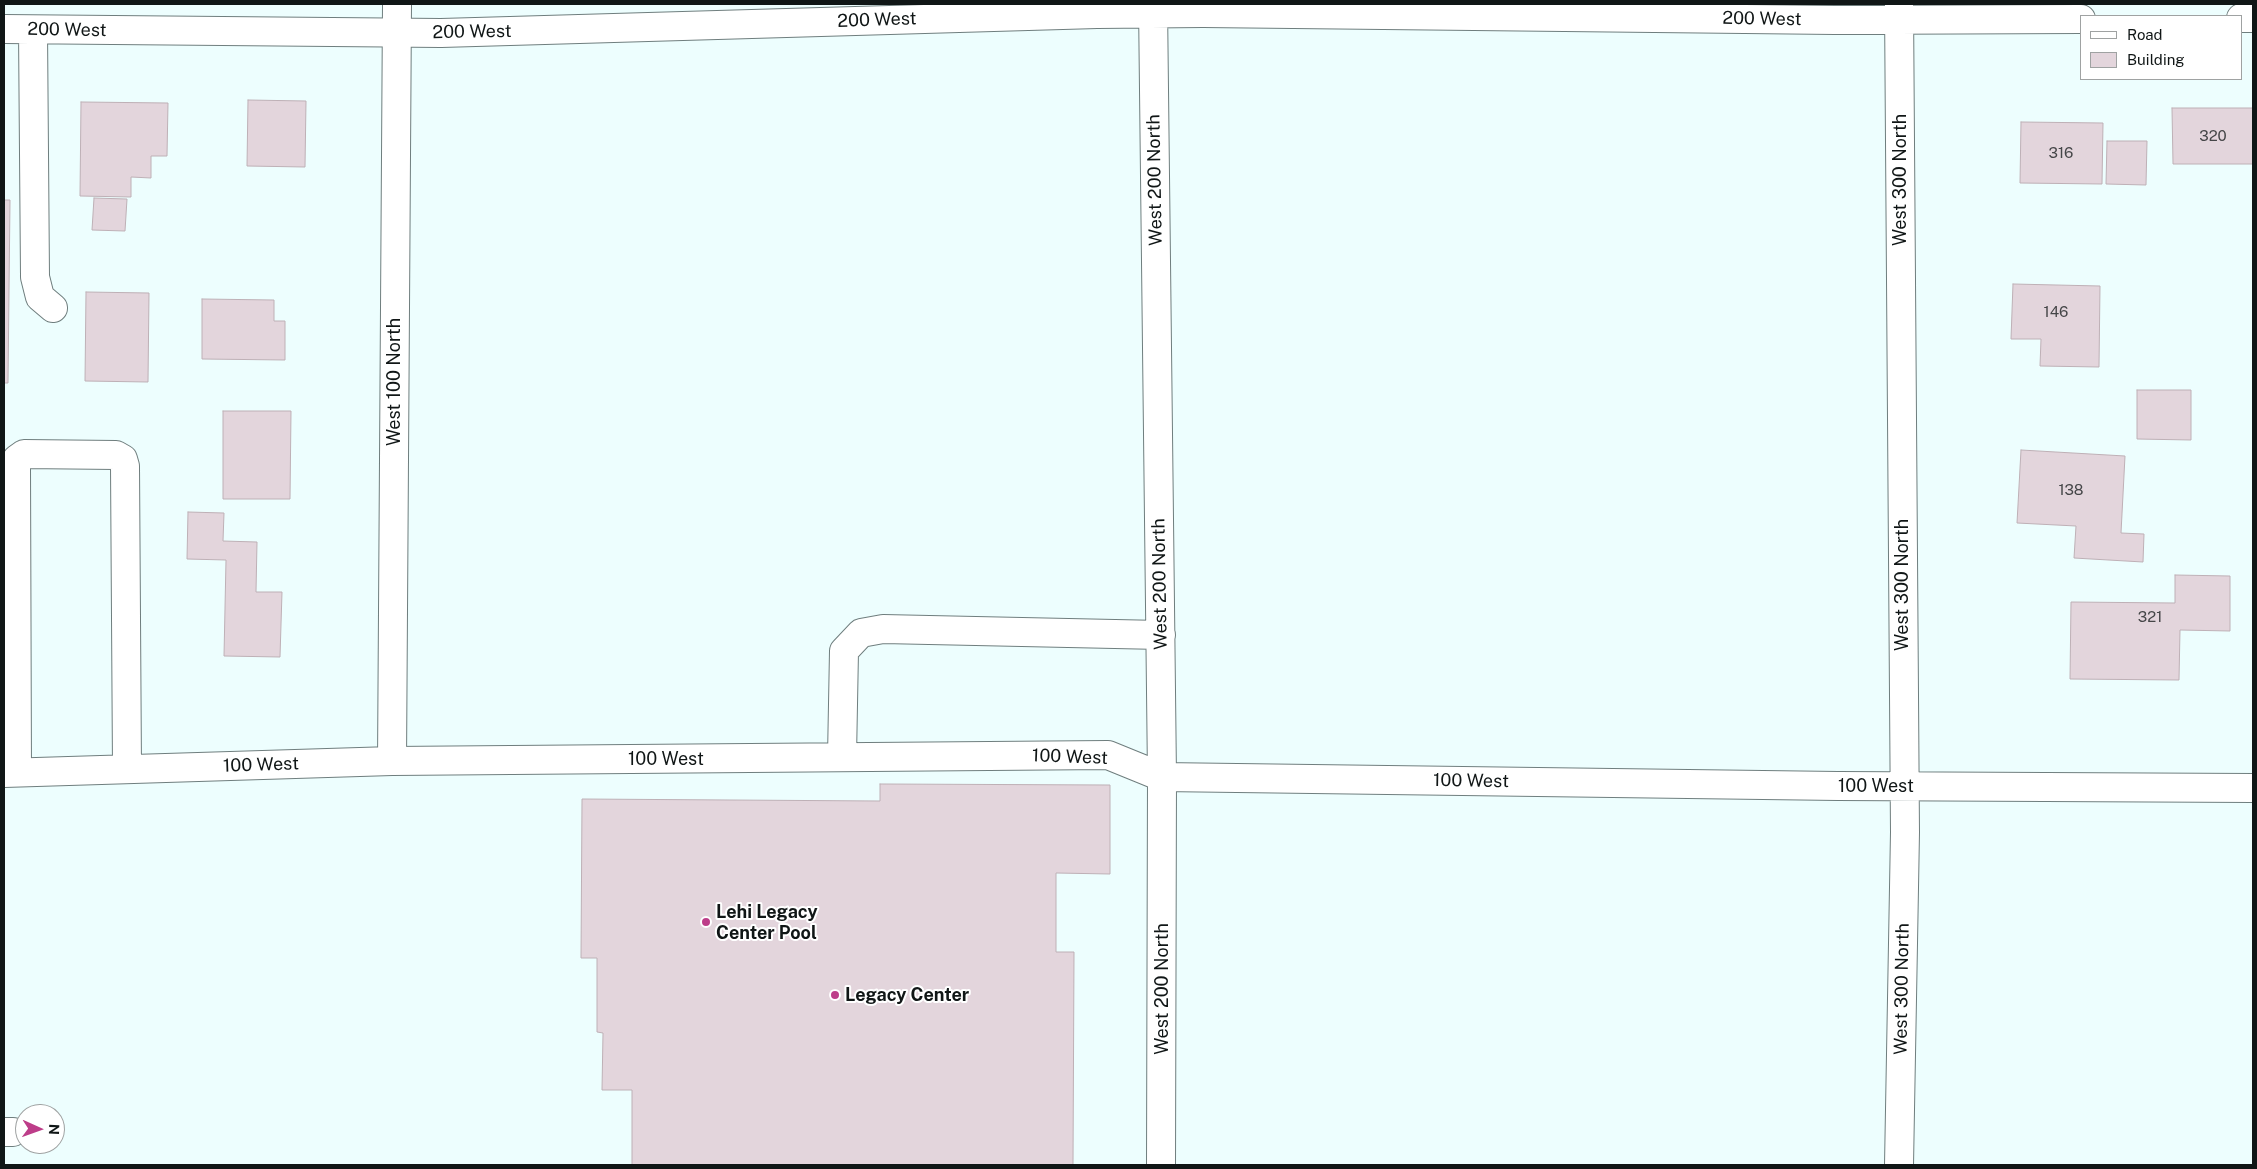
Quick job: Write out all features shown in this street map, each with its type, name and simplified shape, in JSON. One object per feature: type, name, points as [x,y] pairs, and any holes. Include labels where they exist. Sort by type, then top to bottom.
[{"type":"street","name":"West 100 North","points":[[392,761],[397,4]]},
{"type":"street","name":"200 West","points":[[4,29],[397,33],[1152,9],[1899,12],[2080,19]]},
{"type":"street","name":"West 200 North","points":[[1152,9],[1161,635],[1161,1165]]},
{"type":"street","name":"West 300 North","points":[[1899,12],[1905,787],[1899,1165]]},
{"type":"street","points":[[33,30],[35,277],[40,297],[53,308]]},
{"type":"street","points":[[10,773],[16,467],[18,459],[24,454],[116,454],[123,459],[125,466],[128,769]]},
{"type":"street","points":[[842,758],[844,651],[862,632],[883,629],[1161,635]]},
{"type":"street","name":"100 West","points":[[10,773],[392,761],[1108,755],[1162,777],[1905,787],[2253,788]]},
{"type":"building","points":[[248,100],[306,101],[305,167],[247,166]]},
{"type":"building","points":[[81,102],[168,103],[167,156],[151,156],[151,178],[131,177],[131,197],[80,196]]},
{"type":"building","points":[[2172,108],[2253,108],[2253,164],[2173,164]]},
{"type":"building","points":[[2021,122],[2103,123],[2102,184],[2020,183]]},
{"type":"building","points":[[2107,141],[2147,141],[2146,185],[2106,184]]},
{"type":"building","points":[[94,198],[127,199],[125,231],[92,230]]},
{"type":"building","points":[[4,200],[10,200],[8,383],[4,383]]},
{"type":"building","points":[[2013,284],[2100,286],[2099,367],[2040,366],[2041,339],[2011,339]]},
{"type":"building","points":[[86,292],[149,293],[148,382],[85,381]]},
{"type":"building","points":[[202,299],[274,300],[274,321],[285,321],[285,360],[202,359]]},
{"type":"building","points":[[2137,390],[2191,390],[2191,440],[2137,439]]},
{"type":"building","points":[[223,411],[291,411],[290,499],[223,499]]},
{"type":"building","points":[[2021,450],[2125,456],[2121,533],[2144,534],[2143,562],[2074,558],[2076,526],[2017,523]]},
{"type":"building","points":[[188,512],[224,513],[223,541],[257,542],[256,592],[282,592],[280,657],[224,656],[226,560],[187,559]]},
{"type":"building","points":[[2175,575],[2230,576],[2230,631],[2180,630],[2179,680],[2070,679],[2071,602],[2175,603]]},
{"type":"building","name":"Legacy Center","points":[[880,784],[1110,785],[1110,874],[1056,873],[1056,952],[1074,952],[1073,1165],[632,1165],[632,1090],[602,1090],[603,1033],[597,1032],[597,958],[581,958],[582,799],[880,801]]},
{"type":"place","name":"Lehi Legacy Center Pool","points":[[706,922]]},
{"type":"place","name":"Legacy Center","points":[[835,995]]}]
